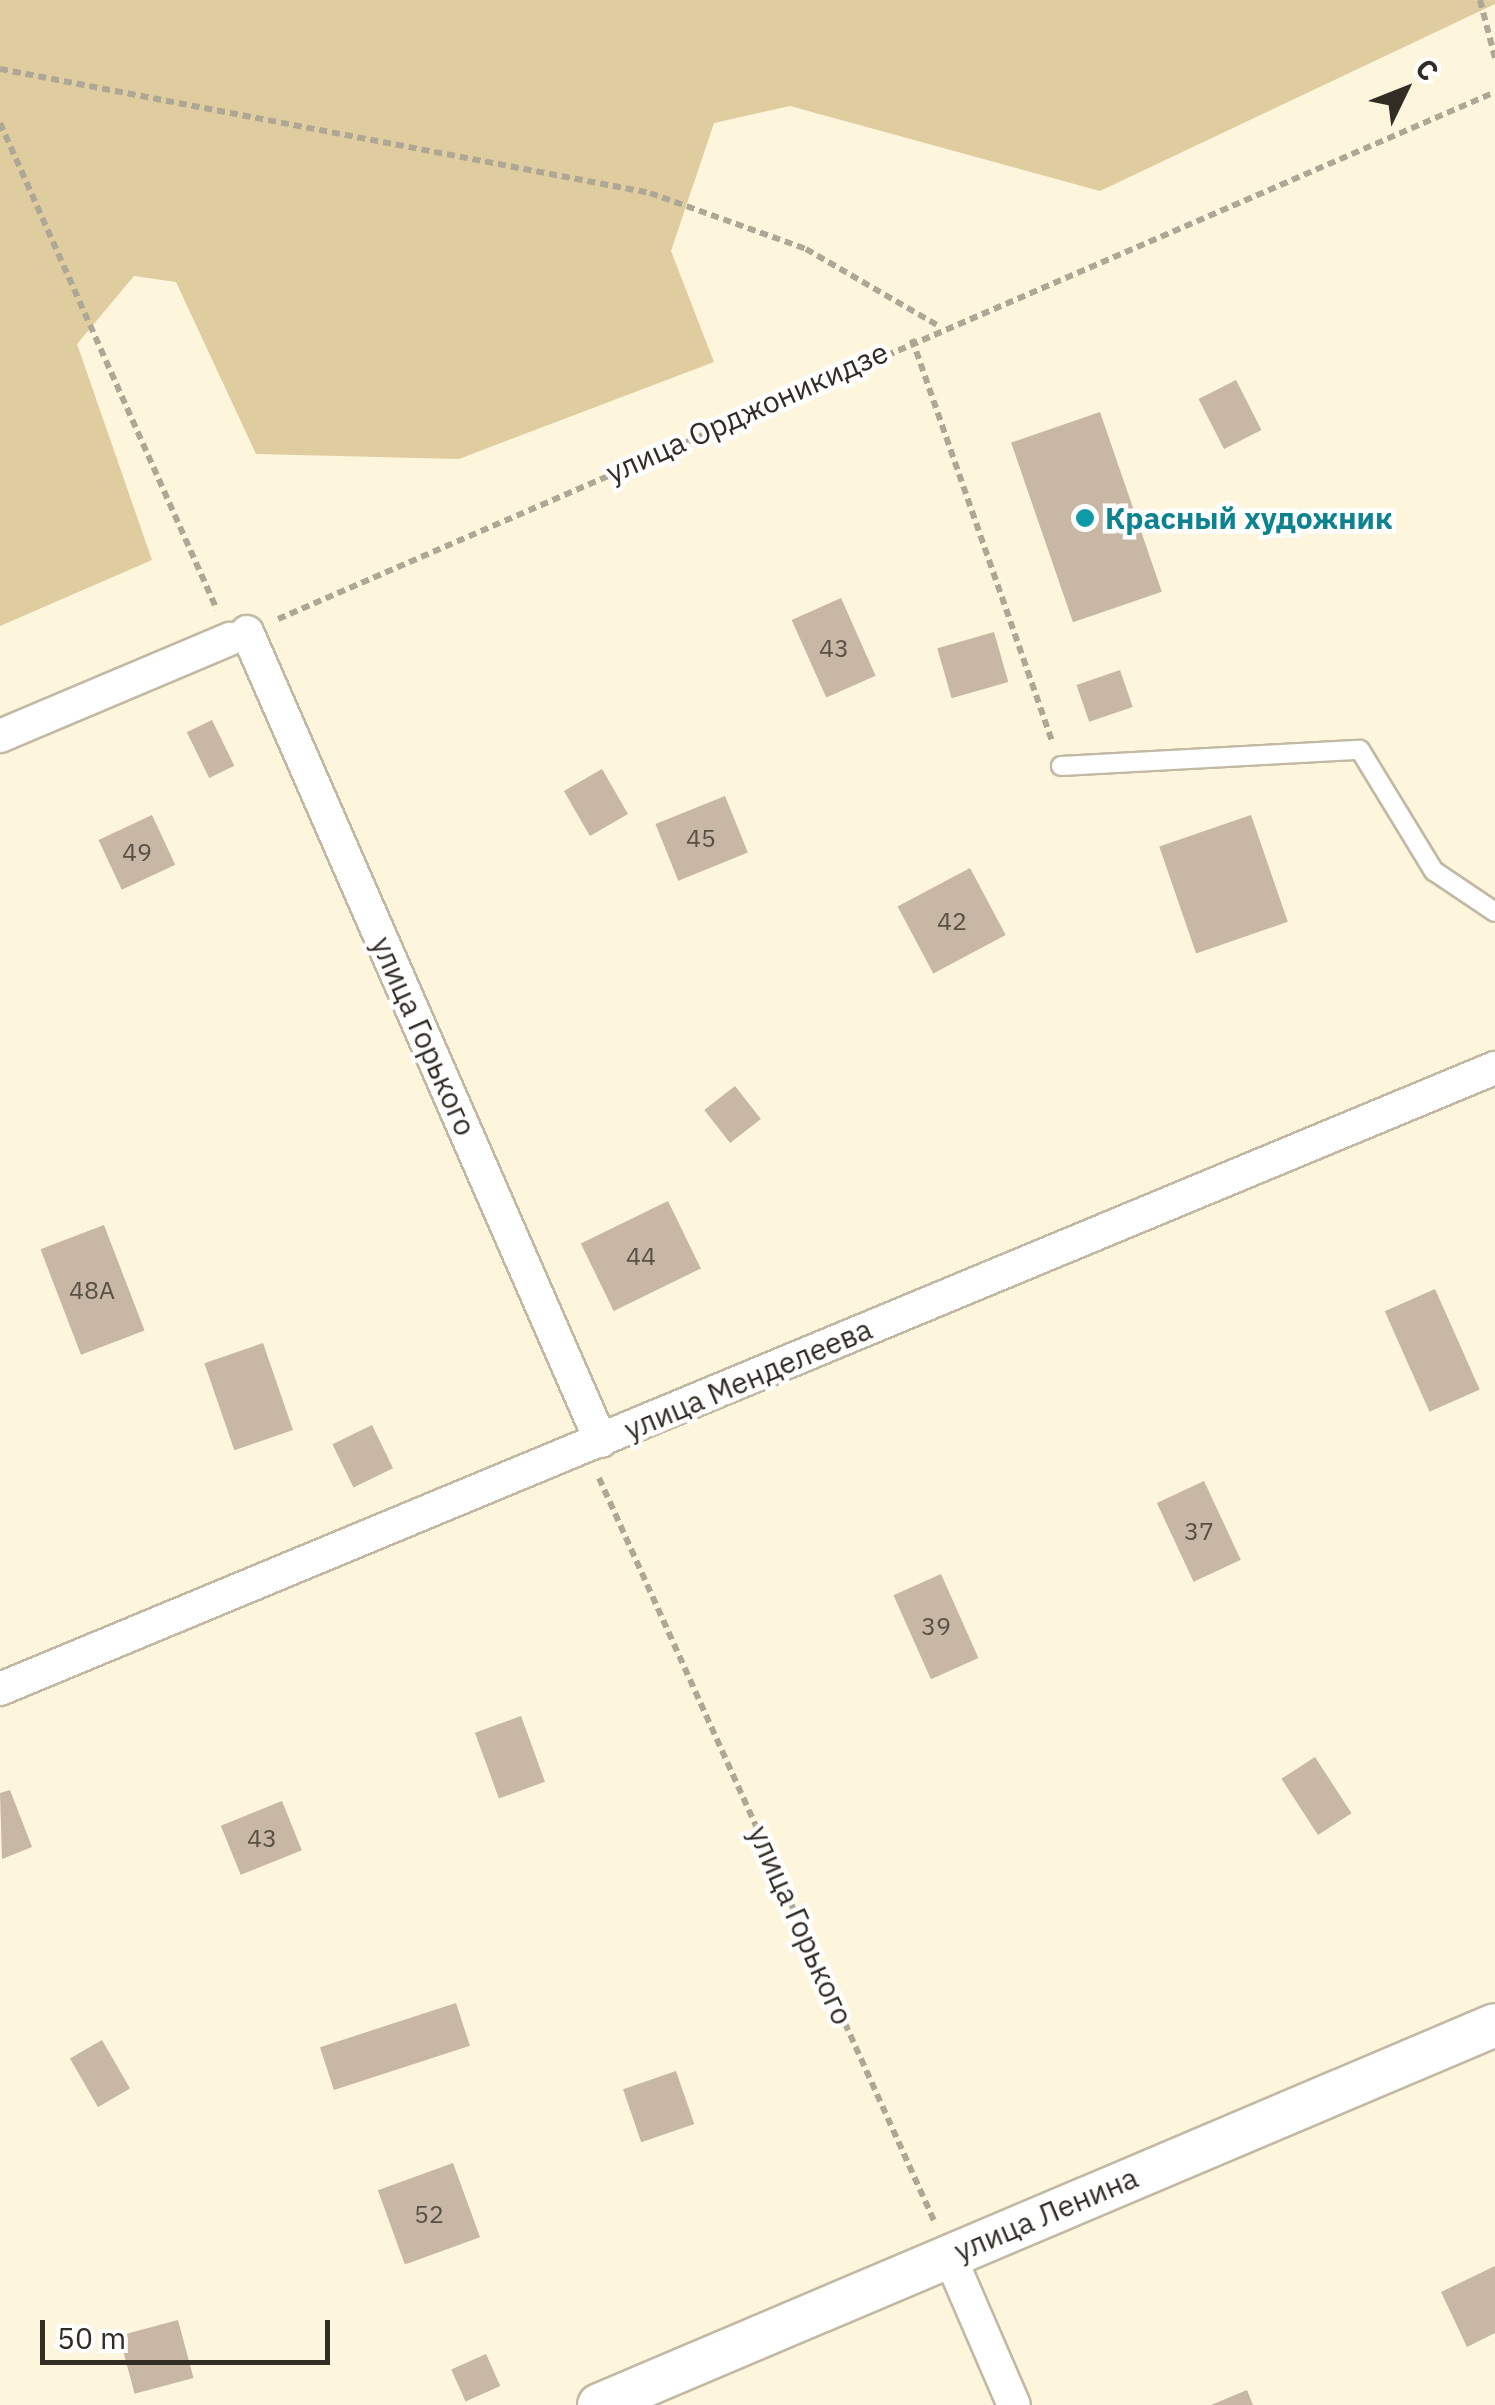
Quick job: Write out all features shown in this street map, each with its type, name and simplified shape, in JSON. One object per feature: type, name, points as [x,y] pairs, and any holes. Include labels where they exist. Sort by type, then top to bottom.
[{"type":"street","points":[[0,736],[239,636]]},
{"type":"street","name":"улица Горького","points":[[239,636],[593,1444]]},
{"type":"street","name":"улица Менделеева","points":[[0,1688],[1495,1068]]},
{"type":"street","name":"улица Ленина","points":[[598,2405],[1495,2025]]},
{"type":"street","points":[[950,2255],[1014,2405]]},
{"type":"lane","points":[[1062,766],[1360,750],[1434,871],[1495,912]]},
{"type":"path","points":[[1480,0],[1495,58]]},
{"type":"path","points":[[0,69],[650,193],[806,249],[937,325]]},
{"type":"path","name":"улица Орджоникидзе","points":[[239,636],[912,338],[1495,92]]},
{"type":"path","points":[[0,123],[239,636]]},
{"type":"path","points":[[912,338],[1062,766]]},
{"type":"path","name":"улица Горького","points":[[593,1444],[950,2255]]},
{"type":"shaded area","points":[[0,0],[1495,0],[1495,4],[1100,191],[790,106],[714,123],[671,251],[714,362],[459,459],[256,454],[176,282],[134,276],[77,344],[152,560],[0,626]]},
{"type":"building","points":[[1236,380],[1261,430],[1224,449],[1199,399]]},
{"type":"building","name":"Красный художник","points":[[1100,412],[1162,592],[1073,622],[1011,443]]},
{"type":"building","points":[[841,598],[876,676],[826,698],[792,620]]},
{"type":"building","points":[[994,632],[1008,682],[952,698],[937,648]]},
{"type":"building","points":[[1120,670],[1133,707],[1089,722],[1077,685]]},
{"type":"building","points":[[212,720],[234,766],[209,778],[187,732]]},
{"type":"building","points":[[602,769],[628,814],[590,836],[564,791]]},
{"type":"building","points":[[725,796],[748,853],[678,881],[655,824]]},
{"type":"building","points":[[152,815],[175,865],[122,890],[99,840]]},
{"type":"building","points":[[1251,815],[1288,922],[1196,953],[1159,847]]},
{"type":"building","points":[[970,868],[1006,935],[933,974],[898,906]]},
{"type":"building","points":[[735,1086],[761,1119],[730,1143],[704,1110]]},
{"type":"building","points":[[668,1201],[701,1268],[614,1311],[581,1244]]},
{"type":"building","points":[[104,1225],[144,1330],[81,1355],[41,1249]]},
{"type":"building","points":[[1435,1289],[1480,1389],[1429,1412],[1385,1311]]},
{"type":"building","points":[[263,1343],[293,1430],[234,1450],[204,1363]]},
{"type":"building","points":[[372,1425],[393,1468],[353,1487],[332,1444]]},
{"type":"building","points":[[1204,1481],[1241,1560],[1194,1582],[1157,1503]]},
{"type":"building","points":[[941,1574],[978,1658],[931,1679],[893,1595]]},
{"type":"building","points":[[521,1716],[545,1782],[499,1799],[475,1733]]},
{"type":"building","points":[[1315,1757],[1351,1813],[1318,1835],[1281,1779]]},
{"type":"building","points":[[10,1790],[32,1847],[2,1859],[0,1793]]},
{"type":"building","points":[[282,1801],[302,1850],[241,1875],[221,1826]]},
{"type":"building","points":[[456,2003],[470,2046],[334,2090],[320,2047]]},
{"type":"building","points":[[102,2040],[130,2088],[98,2107],[70,2058]]},
{"type":"building","points":[[676,2071],[694,2124],[641,2142],[623,2089]]},
{"type":"building","points":[[453,2163],[480,2237],[405,2265],[378,2190]]},
{"type":"building","points":[[1495,2266],[1495,2333],[1467,2347],[1441,2292]]},
{"type":"building","points":[[178,2320],[194,2378],[135,2394],[119,2336]]},
{"type":"building","points":[[486,2354],[500,2386],[466,2401],[451,2369]]},
{"type":"building","points":[[1247,2390],[1253,2405],[1211,2405]]},
{"type":"place","name":"Красный художник","points":[[1085,518]]}]
